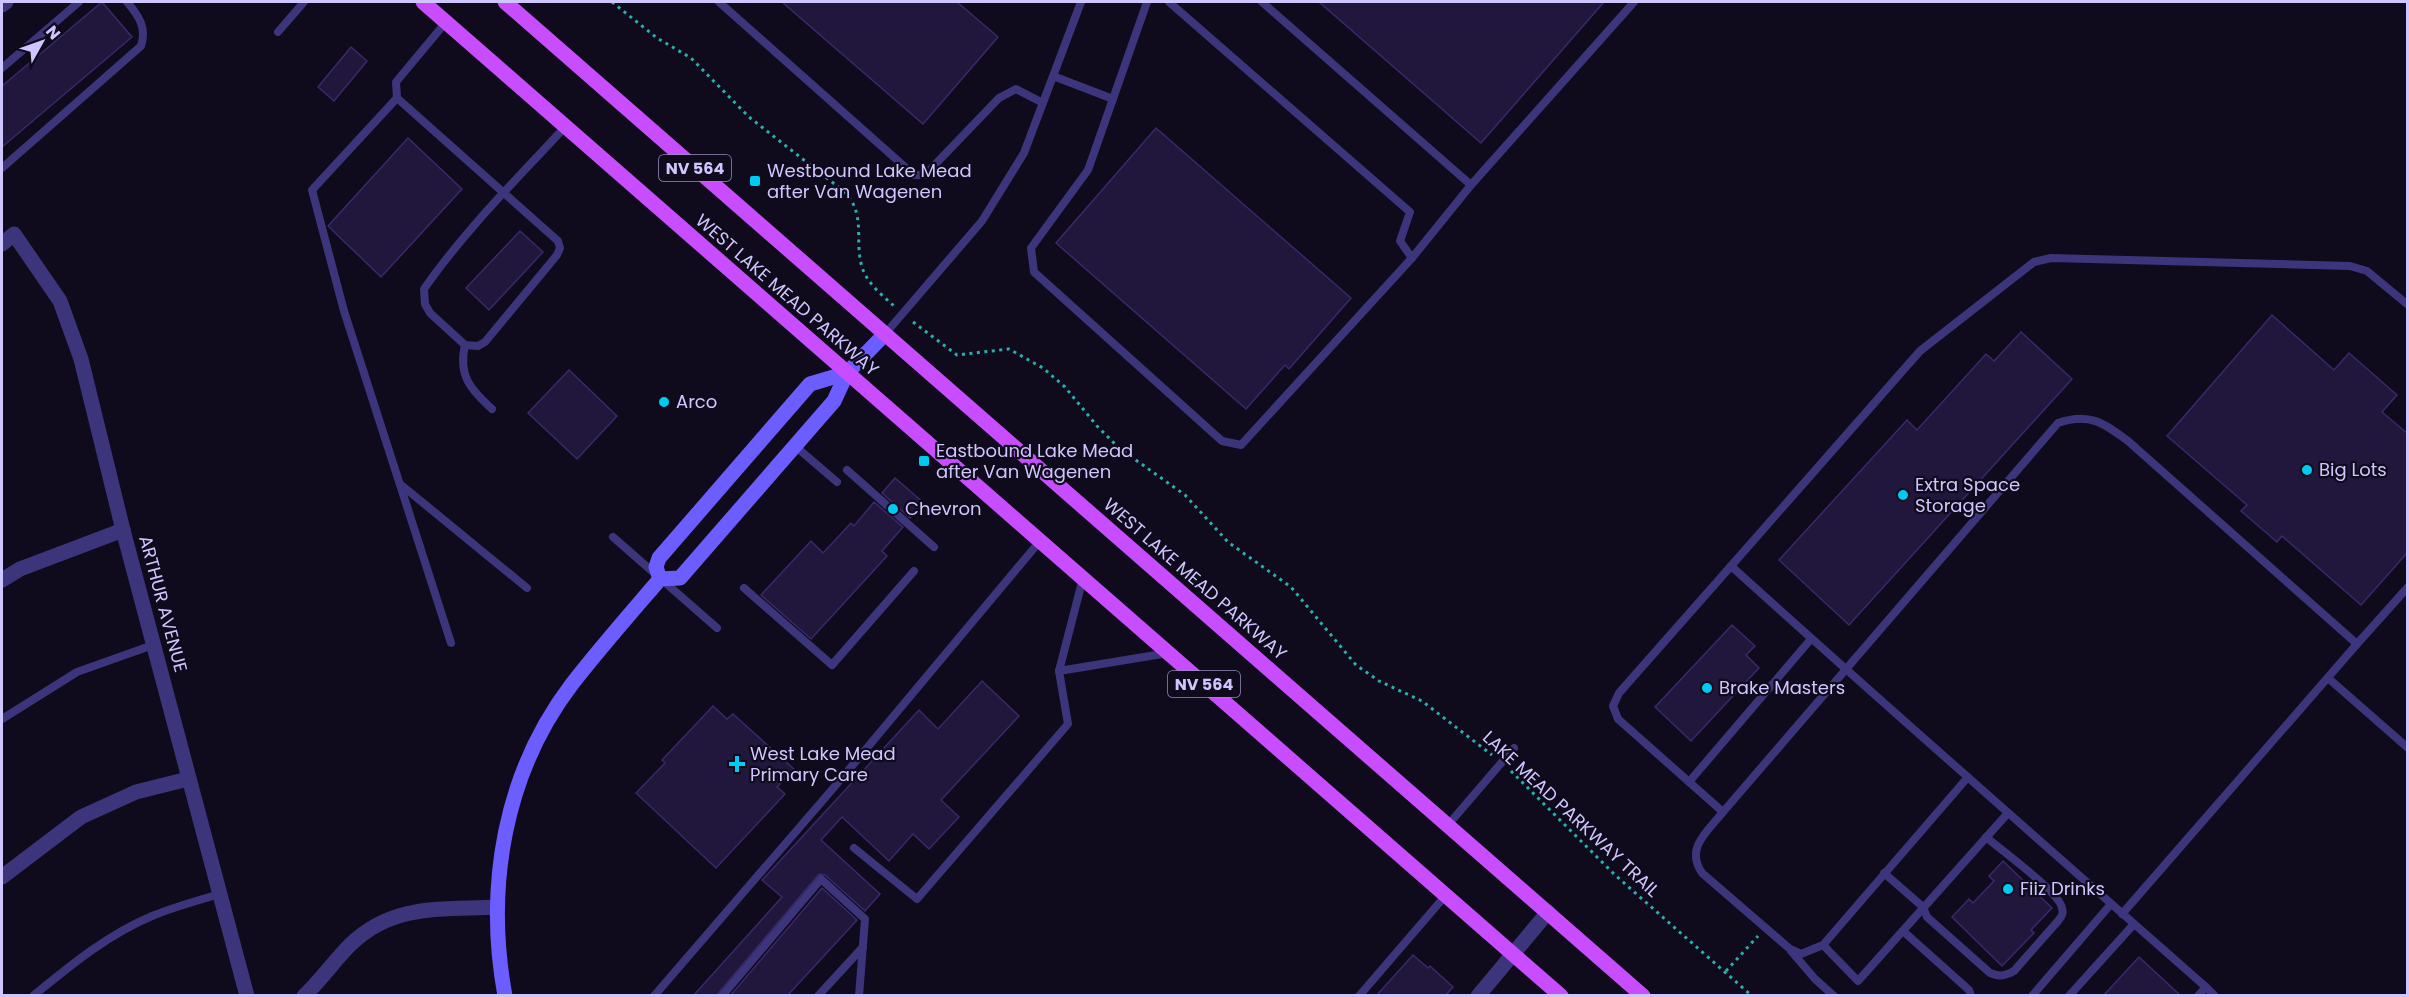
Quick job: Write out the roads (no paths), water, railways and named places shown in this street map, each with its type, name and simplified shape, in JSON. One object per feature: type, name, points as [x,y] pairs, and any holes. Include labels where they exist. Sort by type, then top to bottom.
[{"type":"main road","name":"WEST LAKE MEAD PARKWAY","points":[[423,2],[1561,996]]},
{"type":"main road","name":"WEST LAKE MEAD PARKWAY","points":[[505,2],[1643,996]]},
{"type":"main road","points":[[505,996],[500,970],[497,908],[500,862],[506,823],[519,781],[536,742],[571,685],[660,579],[680,578],[834,401],[847,373],[885,334]]},
{"type":"main road","points":[[660,579],[656,567],[659,558],[810,384],[847,373]]},
{"type":"street","points":[[2,5],[6,2]]},
{"type":"street","name":"ARTHUR AVENUE","points":[[2,244],[14,234],[60,302],[81,359],[123,530],[247,996]]},
{"type":"street","points":[[2,580],[20,569],[123,530]]},
{"type":"street","points":[[2,877],[81,818],[136,792],[188,778]]},
{"type":"street","points":[[304,996],[350,945],[377,922],[411,911],[497,908]]},
{"type":"street","points":[[1478,996],[1548,912]]},
{"type":"lane","points":[[2,68],[80,2]]},
{"type":"lane","points":[[2,168],[141,46],[144,32],[142,23],[127,2]]},
{"type":"lane","points":[[278,32],[304,2]]},
{"type":"lane","points":[[719,2],[914,175],[925,175],[999,98],[1016,89],[1042,103]]},
{"type":"lane","points":[[885,334],[982,221],[1024,153],[1081,2]]},
{"type":"lane","points":[[1147,2],[1088,170],[1031,248],[1034,272],[1222,441],[1241,445],[1412,258],[1471,185],[1634,2]]},
{"type":"lane","points":[[1169,2],[1410,212],[1400,241],[1412,258]]},
{"type":"lane","points":[[1262,2],[1471,185]]},
{"type":"lane","points":[[446,22],[396,82],[397,98],[505,193],[558,241],[560,248],[557,255],[485,342],[471,347],[465,345],[430,313],[425,304],[424,289],[462,240],[505,193],[565,127]]},
{"type":"lane","points":[[1053,76],[1113,99]]},
{"type":"lane","points":[[397,98],[312,190],[344,311],[451,643]]},
{"type":"lane","points":[[1723,812],[1618,719],[1613,706],[1619,693],[1920,351],[2034,262],[2051,258],[2350,266],[2367,271],[2408,305]]},
{"type":"lane","points":[[465,345],[462,358],[464,375],[476,395],[492,409]]},
{"type":"lane","points":[[1834,996],[1815,979],[1790,950],[1702,873],[1695,864],[1694,853],[1697,843],[2058,423],[2072,418],[2092,419],[2128,441],[2357,644]]},
{"type":"lane","points":[[795,446],[837,482]]},
{"type":"lane","points":[[847,470],[934,547]]},
{"type":"lane","points":[[399,483],[527,588]]},
{"type":"lane","points":[[613,537],[717,628]]},
{"type":"lane","points":[[654,996],[836,785],[1040,541]]},
{"type":"lane","points":[[1731,566],[2215,996]]},
{"type":"lane","points":[[744,588],[832,665],[914,571]]},
{"type":"lane","points":[[854,848],[917,898],[1068,724],[1059,671],[1083,578]]},
{"type":"lane","points":[[2122,914],[2408,587]]},
{"type":"lane","points":[[1689,782],[1811,639]]},
{"type":"lane","points":[[2,719],[77,672],[153,645]]},
{"type":"lane","points":[[1059,671],[1168,653]]},
{"type":"lane","points":[[2328,678],[2408,748]]},
{"type":"lane","points":[[1448,825],[1514,748]]},
{"type":"lane","points":[[1790,950],[1801,954],[1823,945],[1968,777]]},
{"type":"lane","points":[[1823,945],[1858,981],[2007,813]]},
{"type":"lane","points":[[1884,873],[1923,907],[1927,917],[1990,973],[1998,976],[2014,971],[2058,921],[2063,914],[2062,906],[2052,892],[1986,837]]},
{"type":"lane","points":[[722,996],[821,879],[865,919],[860,996]]},
{"type":"lane","points":[[33,996],[80,956],[115,934],[154,915],[219,894]]},
{"type":"lane","points":[[1359,996],[1446,895]]},
{"type":"lane","points":[[2032,996],[2111,904]]},
{"type":"lane","points":[[2070,996],[2134,924]]},
{"type":"lane","points":[[1903,931],[1969,990],[1971,996]]},
{"type":"lane","points":[[818,996],[863,947]]},
{"type":"lane","points":[[2198,996],[2205,987]]},
{"type":"place","name":"Westbound Lake Mead after Van Wagenen","points":[[755,181]]},
{"type":"place","name":"Arco","points":[[664,402]]},
{"type":"place","name":"Eastbound Lake Mead after Van Wagenen","points":[[924,461]]},
{"type":"place","name":"Big Lots","points":[[2307,470]]},
{"type":"place","name":"Extra Space Storage","points":[[1903,495]]},
{"type":"place","name":"Chevron","points":[[893,509]]},
{"type":"place","name":"Brake Masters","points":[[1707,688]]},
{"type":"place","name":"West Lake Mead Primary Care","points":[[737,764]]},
{"type":"place","name":"Fiiz Drinks","points":[[2008,889]]}]
